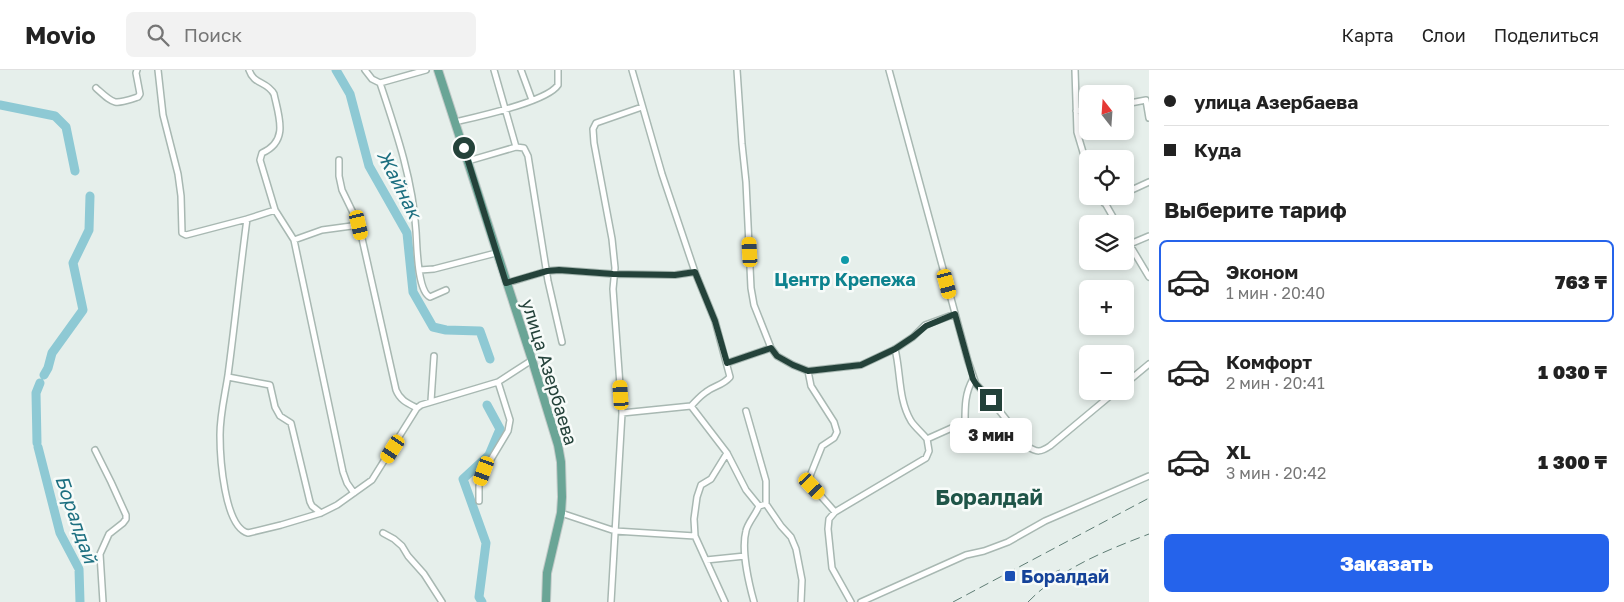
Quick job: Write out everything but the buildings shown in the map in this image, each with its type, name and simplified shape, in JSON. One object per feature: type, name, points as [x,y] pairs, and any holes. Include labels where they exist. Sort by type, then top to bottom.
[{"type":"main road","name":"улица Азербаева","points":[[438,70],[558,445],[561,462],[561,513],[546,573],[546,602]]},
{"type":"street","points":[[96,88],[112,102],[119,103],[138,97],[140,94],[137,70]]},
{"type":"street","points":[[158,70],[162,115],[179,182],[182,233],[186,236],[247,220],[275,210]]},
{"type":"street","points":[[249,70],[254,79],[271,89],[279,115],[281,129],[277,139],[273,146],[262,153],[260,160],[275,210],[294,240],[343,472],[347,483],[354,493]]},
{"type":"street","points":[[365,70],[372,79],[380,83],[426,70]]},
{"type":"street","points":[[494,70],[516,147]]},
{"type":"street","points":[[521,70],[532,100]]},
{"type":"street","points":[[455,122],[506,110],[555,89],[558,85],[558,70]]},
{"type":"street","points":[[622,413],[691,406],[704,393],[723,385],[730,377],[715,321],[695,272],[662,174],[632,70]]},
{"type":"street","points":[[737,70],[746,182],[751,288],[754,305],[771,348],[777,356],[808,371],[861,365],[895,349],[926,326],[955,314]]},
{"type":"street","points":[[889,70],[973,379],[976,384],[1027,446],[1035,451],[1042,451],[1050,446],[1105,400]]},
{"type":"street","points":[[1075,70],[1078,132],[1083,150]]},
{"type":"street","points":[[380,83],[402,146],[416,223],[424,293],[428,296],[446,290]]},
{"type":"street","points":[[1134,102],[1146,100],[1149,118]]},
{"type":"street","points":[[611,602],[622,413],[613,274],[615,268],[612,239],[594,143],[594,129],[596,123],[642,107]]},
{"type":"street","points":[[468,161],[516,147],[524,148],[528,156],[547,271],[562,342]]},
{"type":"street","points":[[339,160],[339,176],[342,190],[359,225],[396,390],[402,400],[417,408]]},
{"type":"street","points":[[1134,189],[1149,182]]},
{"type":"street","points":[[247,220],[228,377],[221,413],[220,435],[226,501],[243,532],[248,533],[281,525],[320,513],[337,505],[372,480],[399,440],[417,408],[421,405],[498,382],[532,360]]},
{"type":"street","points":[[294,240],[322,230],[359,225]]},
{"type":"street","points":[[1134,242],[1149,236]]},
{"type":"street","points":[[1134,251],[1149,277]]},
{"type":"street","points":[[420,270],[434,269],[496,253]]},
{"type":"street","points":[[506,283],[547,271],[559,270],[613,274],[675,275],[695,272]]},
{"type":"street","points":[[727,363],[771,348]]},
{"type":"street","points":[[851,602],[832,568],[828,529],[829,519],[835,512],[926,458],[929,452],[927,439],[911,421],[901,394],[895,349]]},
{"type":"street","points":[[431,401],[434,356]]},
{"type":"street","points":[[1134,376],[1149,364]]},
{"type":"street","points":[[808,371],[811,386],[834,422],[837,432],[834,438],[822,446],[810,476],[812,486],[835,512]]},
{"type":"street","points":[[228,377],[270,385],[275,407],[280,416],[290,423],[310,502],[320,513]]},
{"type":"street","points":[[927,439],[965,422],[965,402],[973,379]]},
{"type":"street","points":[[479,501],[479,486],[484,471],[508,431],[510,420],[498,382]]},
{"type":"street","points":[[691,406],[727,453],[746,490],[759,506]]},
{"type":"street","points":[[746,411],[766,481],[766,504],[791,537],[796,549],[802,580],[801,602]]},
{"type":"street","points":[[95,450],[126,515],[123,523],[109,534],[100,554],[103,602]]},
{"type":"street","points":[[725,602],[695,536],[694,519],[701,485],[711,479],[727,453]]},
{"type":"street","points":[[861,602],[966,555],[984,551],[1008,542],[1044,521],[1149,476]]},
{"type":"street","points":[[754,602],[749,585],[745,556],[746,530],[759,506],[766,504]]},
{"type":"street","points":[[561,513],[615,531],[695,536]]},
{"type":"street","points":[[383,533],[394,538],[402,546],[424,574],[442,602]]},
{"type":"street","points":[[706,560],[745,556]]},
{"type":"waterway","name":"Жайнак","points":[[336,70],[350,94],[369,166],[407,233],[413,292],[433,327],[446,330],[480,331],[490,359]]},
{"type":"waterway","name":"Боралдай","points":[[0,105],[55,116],[66,127],[75,171]]},
{"type":"waterway","name":"Боралдай","points":[[44,375],[52,353],[83,310],[73,263],[89,230],[90,196]]},
{"type":"waterway","name":"Боралдай","points":[[37,443],[36,393],[40,383]]},
{"type":"waterway","name":"Жайнак","points":[[482,602],[479,597],[486,543],[463,479],[489,455],[500,429],[487,405]]},
{"type":"waterway","name":"Боралдай","points":[[38,447],[60,533],[79,569],[80,602]]},
{"type":"railway","points":[[953,602],[1149,498]]},
{"type":"railway","points":[[1028,602],[1055,579],[1069,570],[1100,554],[1149,534]]},
{"type":"railway","points":[[1042,577],[1060,570]]},
{"type":"place","name":"Центр Крепежа","points":[[845,260]]},
{"type":"place","name":"Боралдай","points":[[1010,576]]},
{"type":"district","name":"Боралдай","points":[[989,496]]},
{"type":"route","points":[[464,148],[506,283],[547,271],[559,270],[613,274],[675,275],[695,272],[715,321],[727,363],[771,348],[777,356],[808,371],[861,365],[895,349],[926,326],[955,314],[973,379],[991,400]]}]
